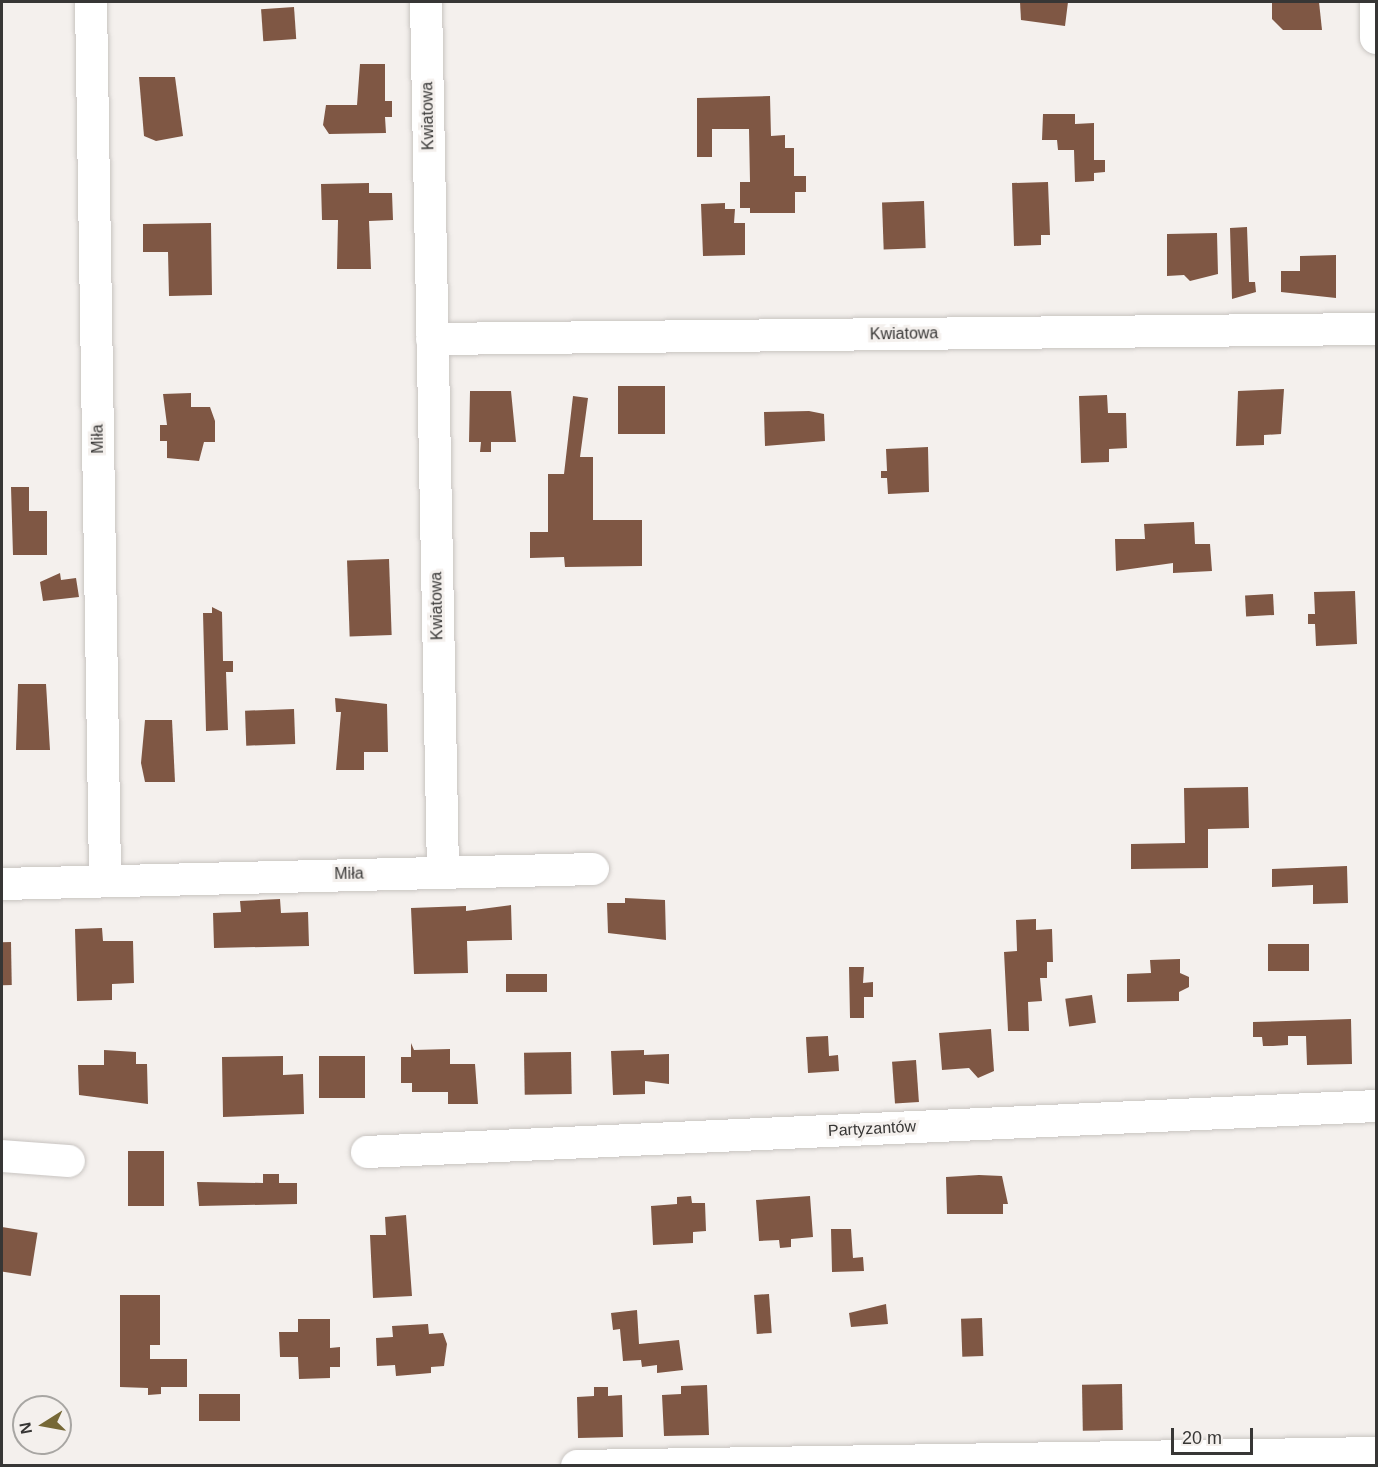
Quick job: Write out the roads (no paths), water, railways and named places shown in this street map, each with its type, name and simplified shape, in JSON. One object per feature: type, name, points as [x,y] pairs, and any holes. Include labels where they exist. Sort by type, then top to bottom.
[{"type":"street","name":"Miła","points":[[91,2],[105,877]]},
{"type":"street","name":"Kwiatowa","points":[[426,2],[443,872]]},
{"type":"street","points":[[1376,2],[1377,38]]},
{"type":"street","name":"Kwiatowa","points":[[432,339],[1377,328]]},
{"type":"street","name":"Miła","points":[[2,884],[105,877],[593,869]]},
{"type":"street","name":"Partyzantów","points":[[367,1152],[1377,1106]]},
{"type":"street","points":[[2,1156],[69,1161]]},
{"type":"street","points":[[577,1466],[1377,1453]]}]
